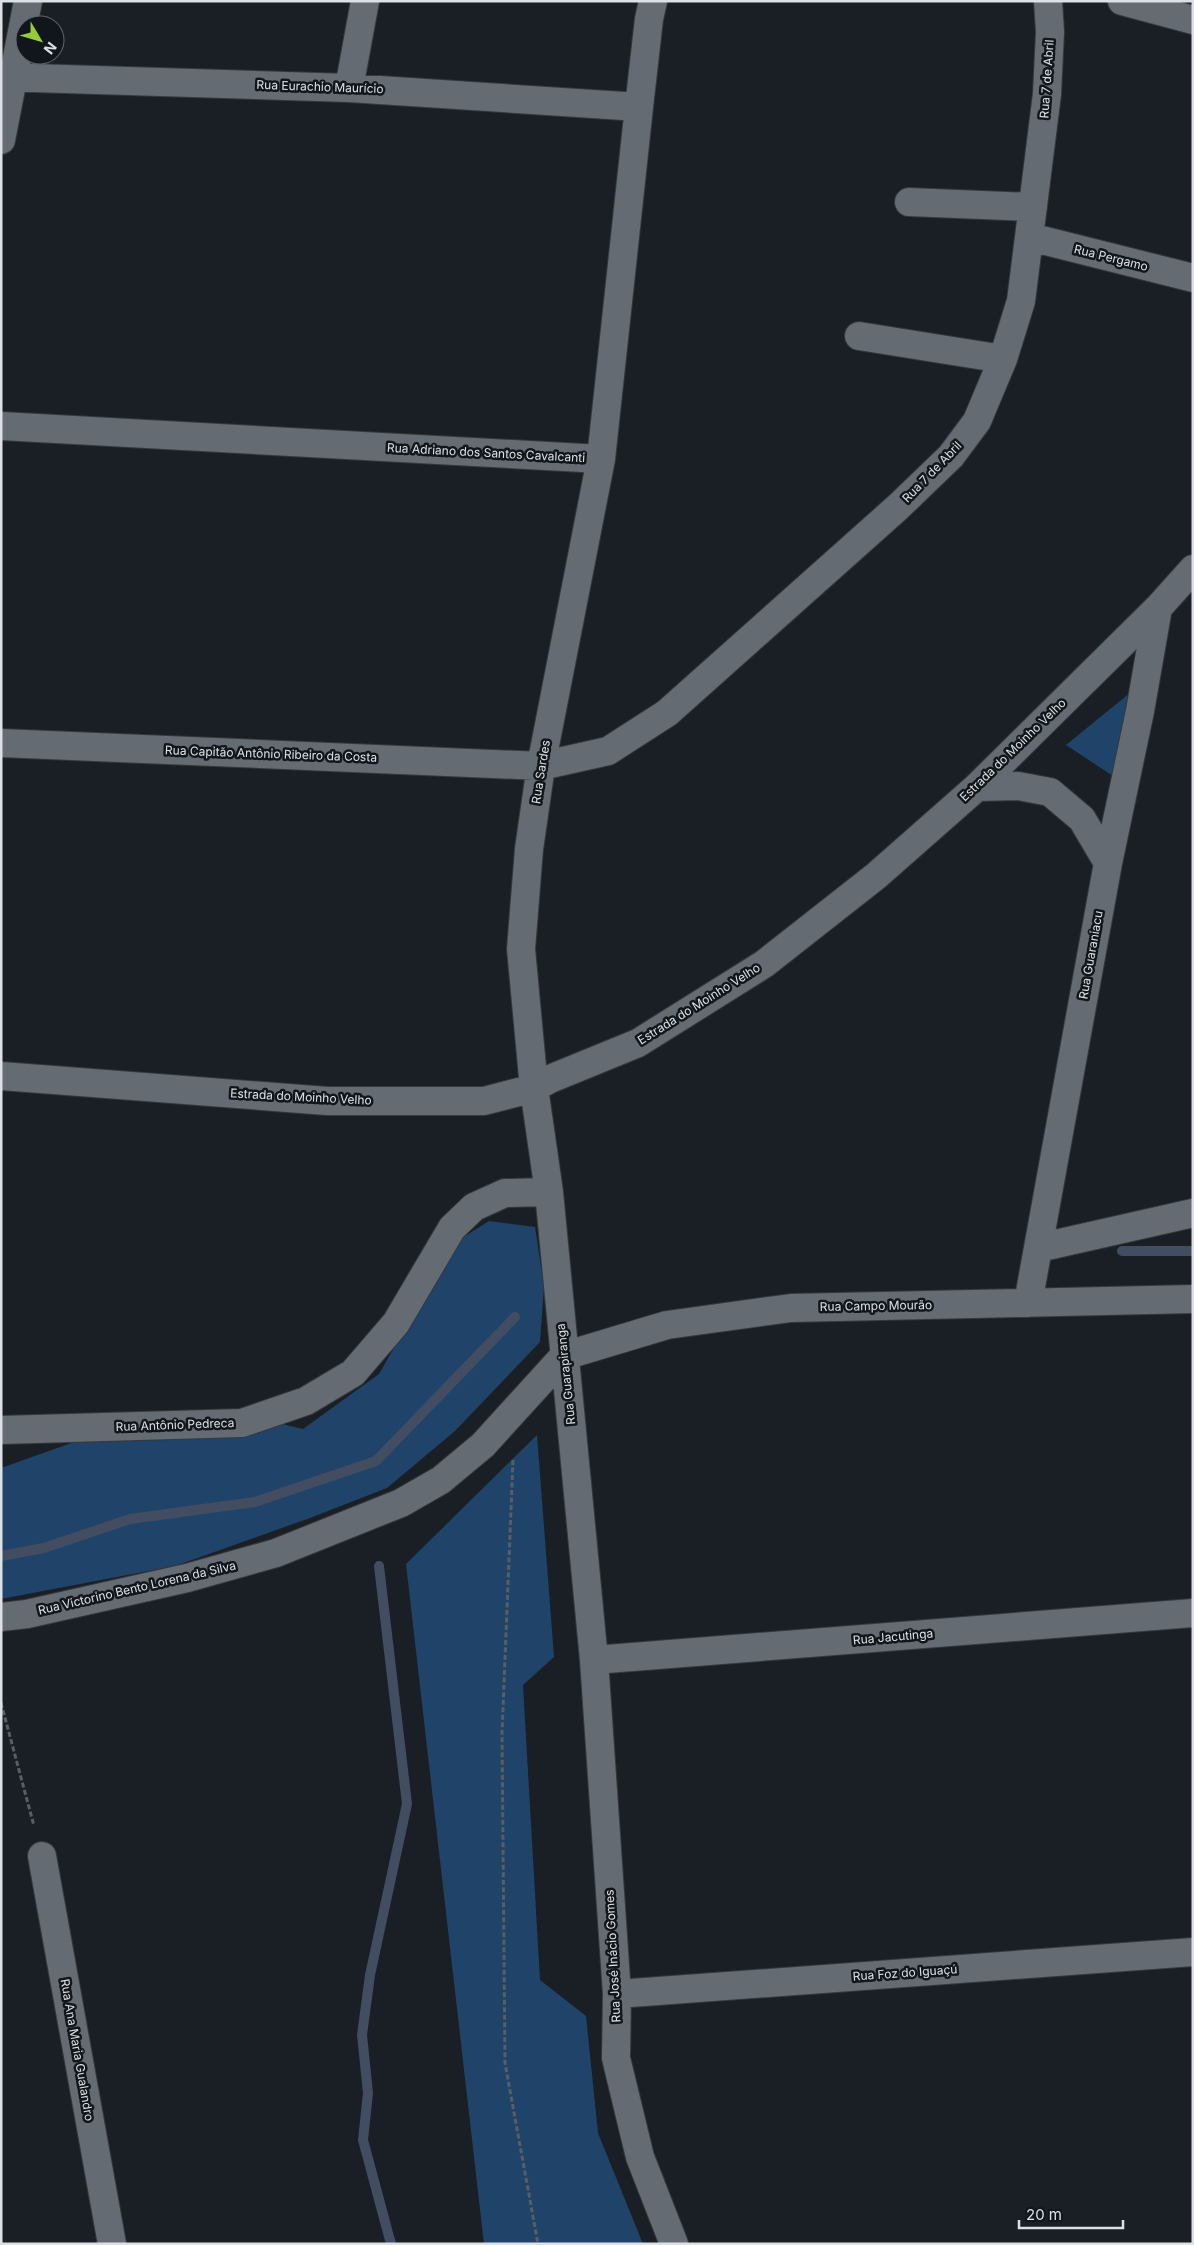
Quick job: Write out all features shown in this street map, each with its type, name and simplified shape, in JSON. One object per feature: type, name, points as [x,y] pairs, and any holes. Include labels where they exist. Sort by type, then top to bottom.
[{"type":"street","points":[[1,140],[7,77],[28,1]]},
{"type":"street","points":[[350,88],[365,1]]},
{"type":"street","name":"Rua Adriano dos Santos Cavalcanti","points":[[1,426],[601,459],[638,107],[653,1]]},
{"type":"street","name":"Rua 7 de Abril","points":[[541,766],[608,752],[667,713],[830,569],[951,456],[978,421],[1003,359],[1021,301],[1047,94],[1050,32],[1048,1]]},
{"type":"street","points":[[1122,1],[1193,20]]},
{"type":"street","name":"Rua Eurachio Maurício","points":[[7,77],[350,88],[638,107]]},
{"type":"street","points":[[909,202],[1033,207]]},
{"type":"street","name":"Rua Pergamo","points":[[1030,237],[1193,278]]},
{"type":"street","points":[[858,336],[1003,359]]},
{"type":"street","name":"Rua Sardes","points":[[534,1088],[521,949],[529,850],[541,766],[601,459]]},
{"type":"street","name":"Estrada do Moinho Velho","points":[[1,1076],[327,1101],[484,1101],[534,1088],[550,1079],[638,1043],[764,964],[876,876],[977,787],[1158,608],[1193,568]]},
{"type":"street","name":"Rua Guaraniacu","points":[[1028,1303],[1108,862],[1140,711],[1158,608]]},
{"type":"street","name":"Rua Capitão Antônio Ribeiro da Costa","points":[[1,743],[541,766]]},
{"type":"street","points":[[977,787],[1018,786],[1050,792],[1082,818],[1108,862]]},
{"type":"street","name":"Rua Guarapiranga","points":[[534,1088],[549,1192],[594,1660]]},
{"type":"street","name":"Rua Antônio Pedreca","points":[[1,1430],[242,1423],[306,1401],[353,1373],[396,1323],[452,1228],[474,1207],[505,1193],[549,1192]]},
{"type":"street","points":[[1038,1248],[1193,1214]]},
{"type":"street","name":"Rua Campo Mourão","points":[[564,1356],[667,1324],[791,1308],[1193,1299]]},
{"type":"street","name":"Rua Victorino Bento Lorena da Silva","points":[[1,1617],[26,1614],[187,1578],[276,1553],[400,1503],[442,1480],[484,1445],[564,1356]]},
{"type":"street","name":"Rua Jacutinga","points":[[594,1660],[1193,1613]]},
{"type":"street","name":"Rua José Inácio Gomes","points":[[594,1660],[617,1994],[616,2058],[640,2157],[674,2244]]},
{"type":"street","name":"Rua Ana Maria Gualandro","points":[[42,1856],[112,2244]]},
{"type":"street","name":"Rua Foz do Iguaçú","points":[[617,1994],[1193,1952]]},
{"type":"path","points":[[511,1414],[513,1470],[502,1733],[505,2063],[538,2244]]},
{"type":"path","points":[[1,1703],[42,1856]]},
{"type":"shaded area","points":[[1136,688],[1113,776],[1066,745]]},
{"type":"shaded area","points":[[489,1221],[535,1227],[544,1287],[540,1342],[455,1431],[387,1488],[310,1518],[175,1566],[1,1599],[1,1468],[77,1441],[278,1423],[303,1429],[379,1374],[454,1243]]},
{"type":"shaded area","points":[[537,1435],[554,1657],[523,1685],[540,1980],[586,2016],[598,2133],[643,2244],[484,2244],[406,1564]]},
{"type":"waterway","points":[[1122,1251],[1193,1251]]},
{"type":"waterway","points":[[1,1556],[44,1548],[130,1519],[255,1502],[376,1461],[515,1317]]},
{"type":"waterway","points":[[379,1566],[407,1804],[370,1975],[362,2035],[368,2093],[363,2140],[391,2244]]}]
